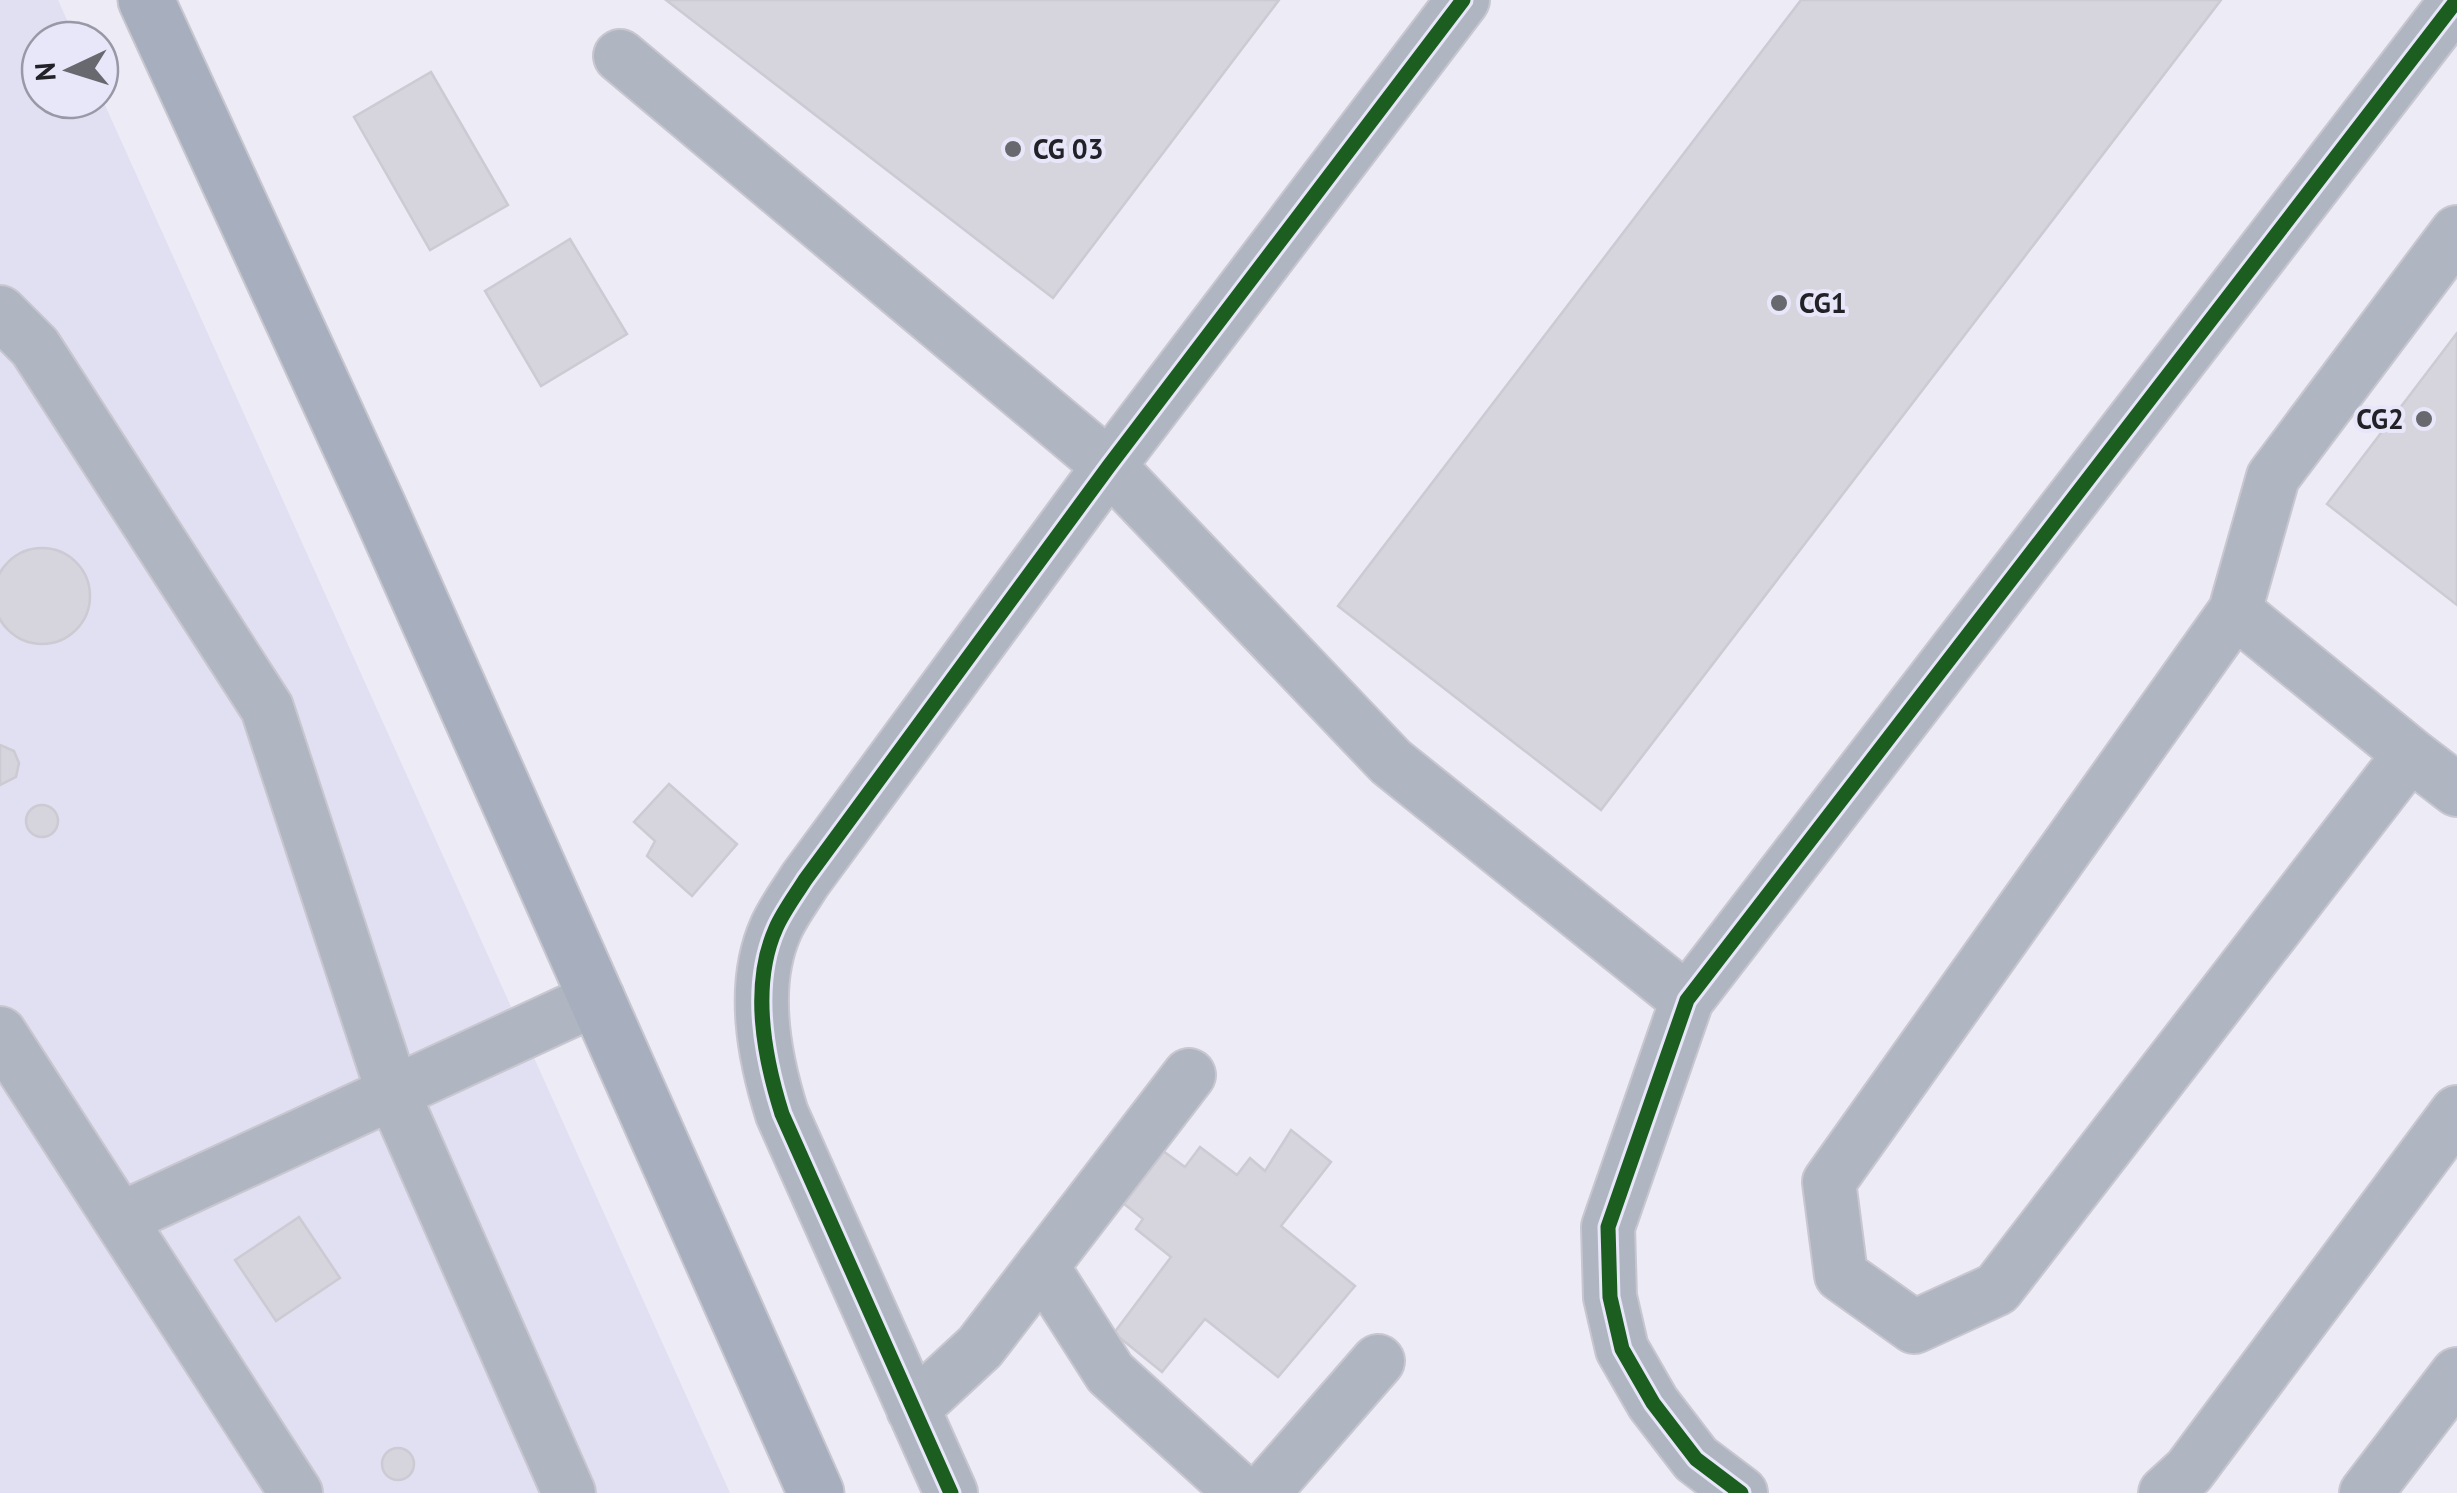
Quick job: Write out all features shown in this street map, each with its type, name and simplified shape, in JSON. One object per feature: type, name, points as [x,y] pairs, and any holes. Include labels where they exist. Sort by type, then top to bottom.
[{"type":"main road","points":[[146,0],[598,998],[816,1493]]},
{"type":"street","points":[[951,1493],[782,1114],[764,1056],[764,987],[775,930],[804,880],[1109,466],[1462,0]]},
{"type":"street","points":[[1740,1493],[1696,1459],[1653,1404],[1622,1349],[1610,1296],[1608,1227],[1687,1000],[2457,0]]},
{"type":"street","points":[[620,56],[1109,466],[1391,762],[1687,1000]]},
{"type":"street","points":[[2410,754],[1997,1288],[1914,1327],[1841,1275],[1828,1182],[2235,611],[2273,476],[2457,232]]},
{"type":"street","points":[[0,312],[35,346],[267,708],[393,1093],[569,1493]]},
{"type":"street","points":[[2235,611],[2457,790]]},
{"type":"street","points":[[120,1219],[598,998]]},
{"type":"street","points":[[0,1034],[296,1493]]},
{"type":"street","points":[[913,1409],[980,1347],[1189,1075]]},
{"type":"street","points":[[2191,1486],[2457,1112]]},
{"type":"street","points":[[1042,1266],[1110,1373],[1242,1493]]},
{"type":"street","points":[[1263,1493],[1378,1361]]},
{"type":"street","points":[[2366,1493],[2457,1374]]},
{"type":"shaded area","points":[[0,0],[58,0],[67,20],[20,20],[20,120],[112,120],[730,1493],[0,1493]]},
{"type":"building","name":"CG 03","points":[[666,0],[1279,0],[1053,298]]},
{"type":"building","name":"CG1","points":[[1801,0],[2221,0],[1601,810],[1338,606]]},
{"type":"building","points":[[431,72],[508,205],[430,250],[354,117]]},
{"type":"building","points":[[570,239],[627,334],[541,386],[485,291]]},
{"type":"building","name":"CG2","points":[[2457,333],[2457,605],[2327,504]]},
{"type":"building","points":[[42,548],[60,552],[76,562],[86,578],[90,596],[86,614],[76,630],[60,640],[42,644],[24,640],[8,630],[-2,614],[-6,596],[-2,578],[8,562],[24,552]]},
{"type":"building","points":[[0,745],[14,751],[19,763],[16,777],[0,785]]},
{"type":"building","points":[[669,784],[737,844],[692,896],[647,856],[655,841],[634,822]]},
{"type":"building","points":[[42,805],[53,810],[58,821],[53,832],[42,837],[31,832],[26,821],[31,810]]},
{"type":"building","points":[[1291,1130],[1331,1162],[1281,1226],[1355,1286],[1278,1377],[1205,1319],[1162,1372],[1114,1333],[1171,1257],[1136,1229],[1143,1219],[1118,1199],[1159,1148],[1185,1167],[1200,1147],[1237,1175],[1250,1158],[1265,1171]]},
{"type":"building","points":[[299,1217],[340,1278],[276,1321],[235,1260]]},
{"type":"building","points":[[398,1448],[409,1453],[414,1464],[409,1475],[398,1480],[387,1475],[382,1464],[387,1453]]},
{"type":"cycle path","points":[[951,1493],[782,1114],[765,1045],[762,997],[768,950],[779,922],[805,880],[1109,466],[1463,0]]},
{"type":"cycle path","points":[[1741,1493],[1696,1459],[1653,1403],[1622,1349],[1610,1297],[1608,1227],[1687,1000],[2457,0]]},
{"type":"place","name":"CG 03","points":[[1013,149]]},
{"type":"place","name":"CG1","points":[[1779,303]]},
{"type":"place","name":"CG2","points":[[2424,419]]}]
